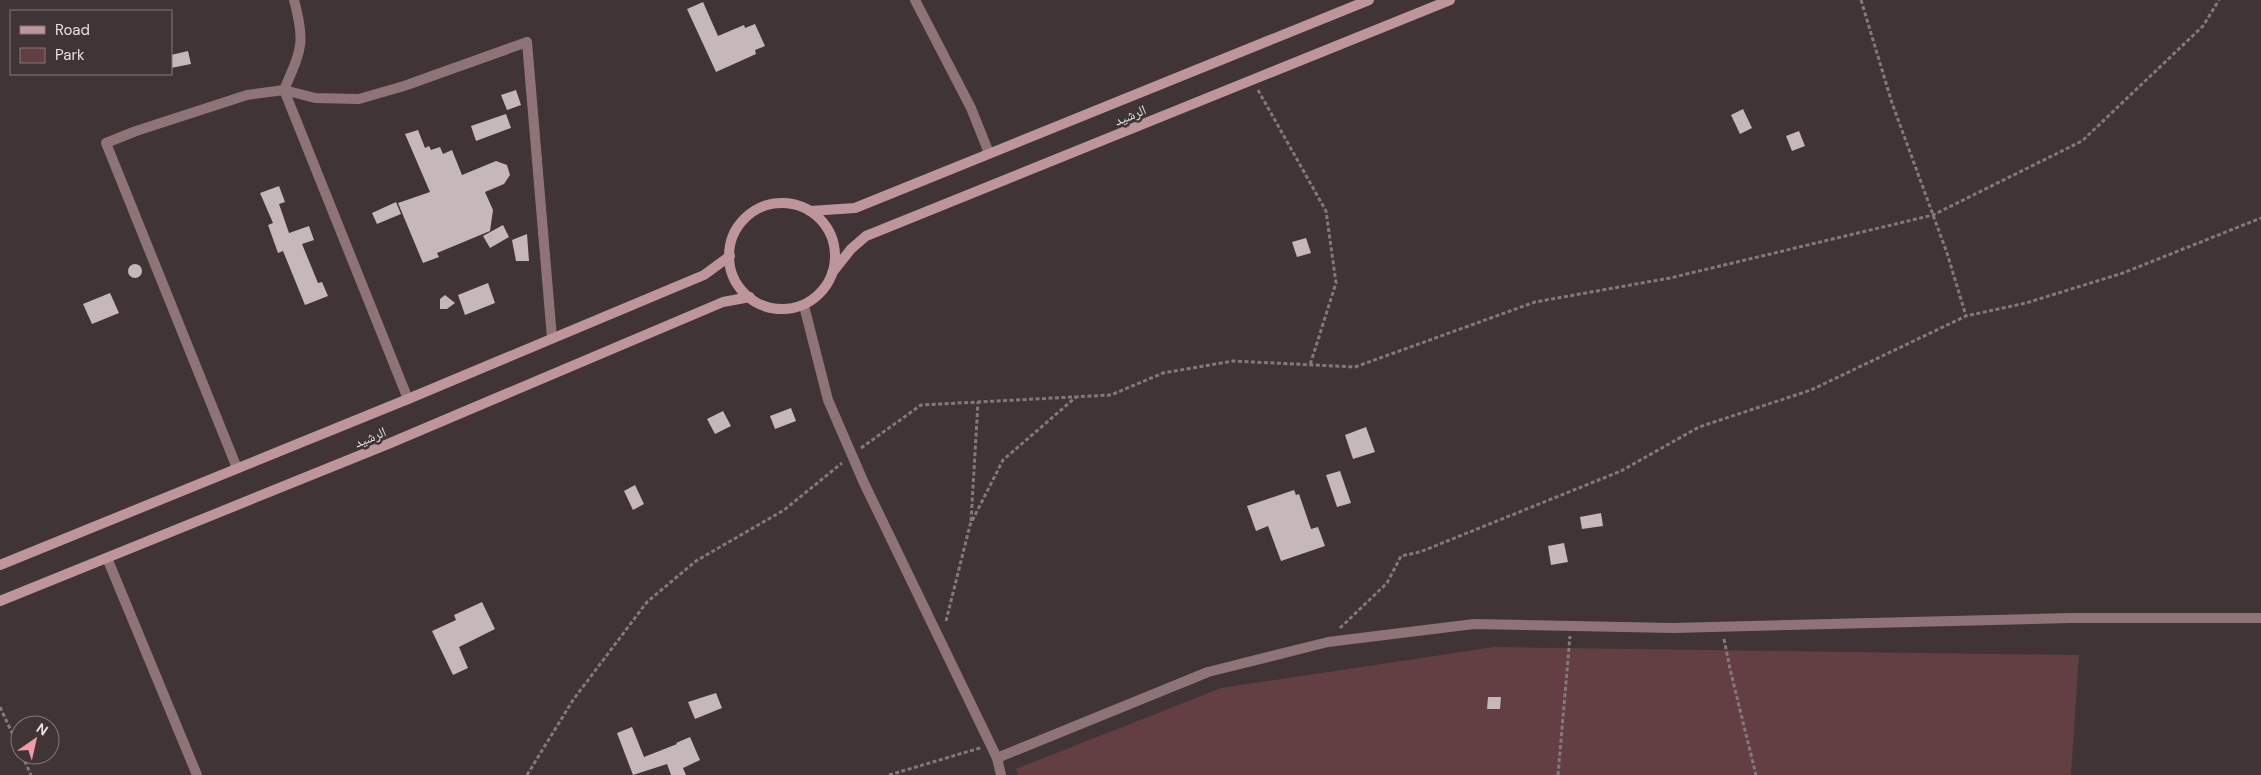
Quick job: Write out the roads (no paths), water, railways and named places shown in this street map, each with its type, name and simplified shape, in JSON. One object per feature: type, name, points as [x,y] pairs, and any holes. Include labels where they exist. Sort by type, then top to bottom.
[{"type":"street","points":[[294,0],[302,29],[300,52],[284,90],[408,399]]},
{"type":"street","points":[[915,0],[970,108],[990,153]]},
{"type":"street","name":"الرشيد","points":[[810,212],[855,208],[1369,0]]},
{"type":"street","name":"الرشيد","points":[[832,273],[851,249],[866,236],[1450,0]]},
{"type":"street","points":[[237,468],[106,143],[136,131],[247,95],[284,90],[314,98],[359,98],[404,86],[527,42],[552,338]]},
{"type":"street","points":[[784,203],[801,206],[827,227],[834,243],[835,260],[832,273],[822,290],[804,306],[776,308],[759,303],[744,293],[734,278],[730,256],[731,242],[738,226],[750,213],[766,205],[784,203]]},
{"type":"street","name":"الرشيد","points":[[0,565],[408,399],[704,275],[730,256]]},
{"type":"street","name":"الرشيد","points":[[0,601],[388,444],[723,302],[750,297]]},
{"type":"street","points":[[804,306],[828,400],[997,758],[1002,775]]},
{"type":"street","points":[[107,558],[197,775]]},
{"type":"street","points":[[997,758],[1208,672],[1328,642],[1474,624],[1674,628],[2071,618],[2261,618]]}]
